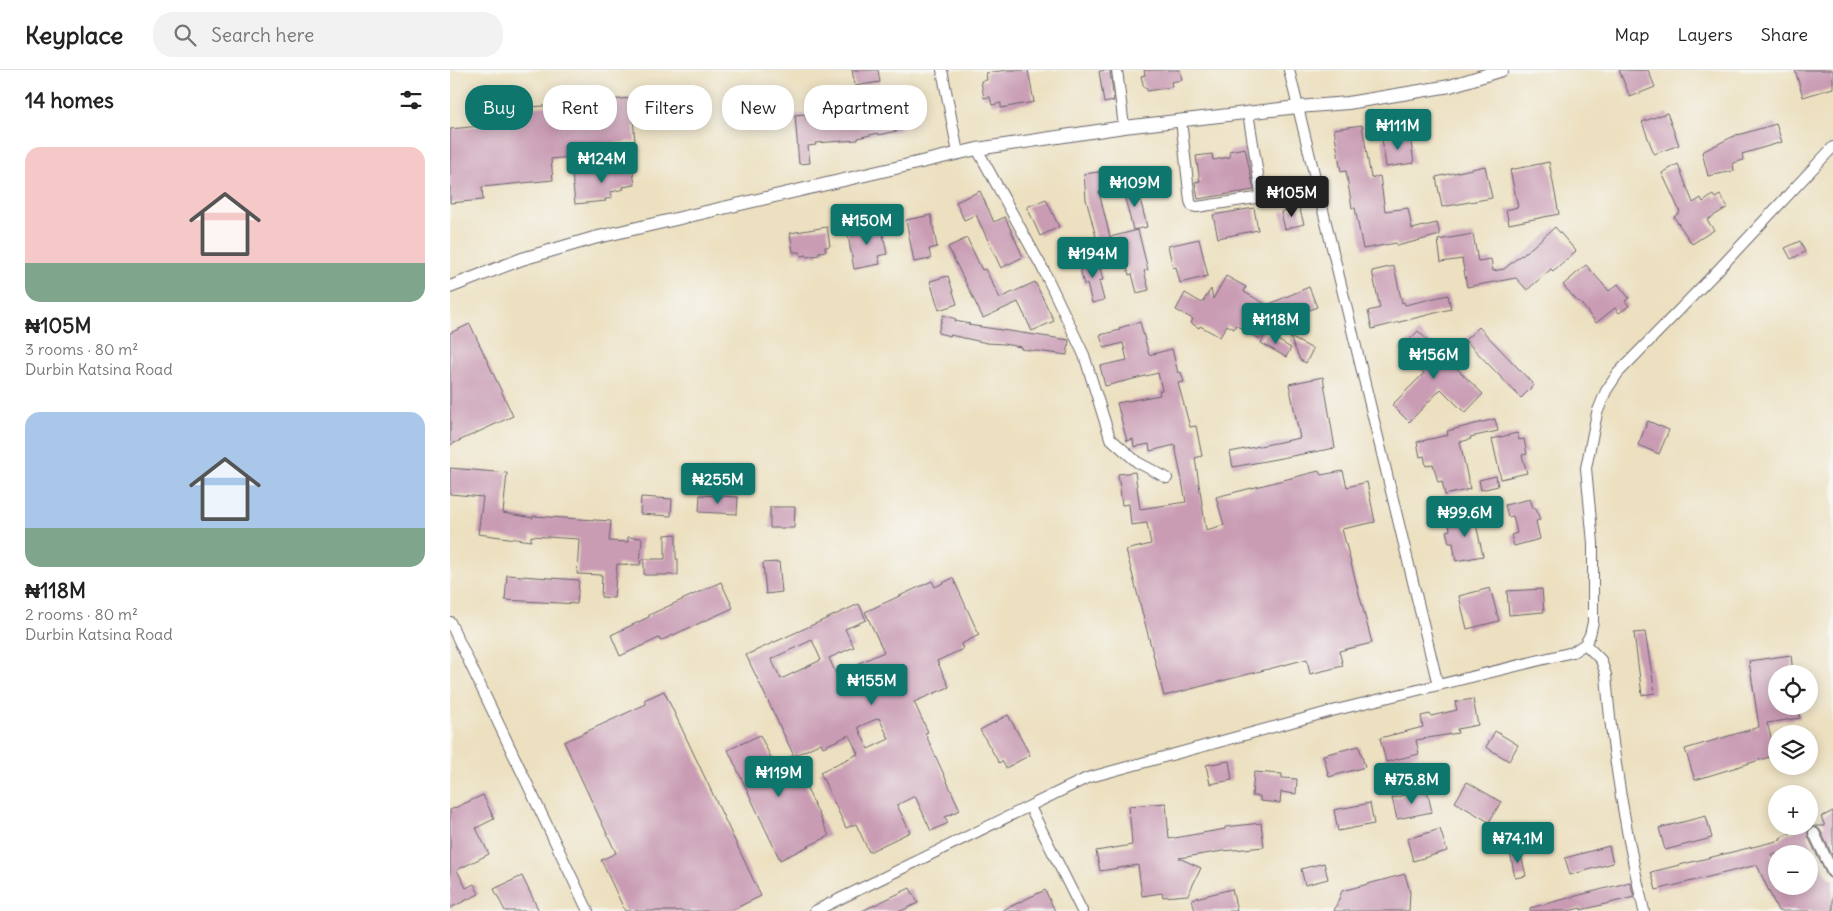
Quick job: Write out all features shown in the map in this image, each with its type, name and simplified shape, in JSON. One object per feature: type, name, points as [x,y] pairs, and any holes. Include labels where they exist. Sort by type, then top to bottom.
[{"type":"street","points":[[942,70],[958,153]]},
{"type":"street","points":[[1117,70],[1124,127]]},
{"type":"street","points":[[1289,70],[1438,685]]},
{"type":"street","points":[[450,287],[522,259],[594,238],[977,149],[1124,127],[1248,112],[1348,103],[1450,86],[1502,70]]},
{"type":"street","points":[[1181,120],[1190,201],[1192,206],[1197,207],[1256,198],[1261,193],[1248,112]]},
{"type":"street","points":[[815,911],[1087,778],[1332,711],[1573,652],[1584,644],[1590,635],[1593,622],[1593,543],[1586,468],[1596,413],[1606,391],[1618,373],[1833,147]]},
{"type":"street","points":[[977,149],[1044,271],[1084,355],[1110,438],[1137,462],[1167,478]]},
{"type":"street","points":[[450,622],[588,911]]},
{"type":"street","points":[[1584,644],[1602,660],[1606,675],[1620,786],[1644,911]]},
{"type":"street","points":[[1030,807],[1082,911]]},
{"type":"street","points":[[1815,835],[1833,873]]},
{"type":"building","points":[[852,70],[878,70],[880,82],[855,85]]},
{"type":"building","points":[[1028,70],[1034,102],[1001,108],[1001,103],[992,105],[990,97],[984,98],[981,81],[987,80],[986,73]]},
{"type":"building","points":[[1110,70],[1114,101],[1104,103],[1099,71]]},
{"type":"building","points":[[1144,70],[1180,70],[1182,80],[1171,82],[1172,87],[1147,91],[1147,88],[1144,88],[1141,76],[1145,75]]},
{"type":"building","points":[[1619,70],[1648,70],[1655,87],[1630,97]]},
{"type":"building","points":[[1795,70],[1833,70],[1833,88],[1803,97]]},
{"type":"building","points":[[627,98],[627,130],[634,130],[635,141],[592,145],[593,155],[551,159],[553,180],[482,187],[483,200],[450,203],[450,129],[465,128],[465,130],[533,130],[533,107],[543,106],[543,130],[617,130],[617,99]]},
{"type":"building","points":[[1667,113],[1679,145],[1654,154],[1642,122]]},
{"type":"building","points":[[804,114],[804,130],[901,130],[879,135],[878,133],[858,138],[858,140],[815,143],[816,145],[808,146],[810,163],[799,164],[795,115]]},
{"type":"building","points":[[1776,124],[1782,142],[1742,154],[1744,160],[1733,163],[1734,171],[1708,176],[1702,152],[1738,134]]},
{"type":"building","points":[[1362,125],[1371,178],[1380,176],[1385,211],[1408,208],[1412,229],[1437,223],[1440,235],[1397,246],[1396,243],[1363,249],[1355,208],[1352,208],[1346,171],[1341,172],[1334,129]]},
{"type":"building","points":[[1410,135],[1414,163],[1386,167],[1382,139]]},
{"type":"building","points":[[1245,148],[1254,190],[1198,199],[1195,182],[1200,181],[1196,156],[1212,154],[1213,160],[1230,157],[1229,151]]},
{"type":"building","points":[[1549,162],[1559,214],[1509,224],[1506,210],[1518,207],[1510,170]]},
{"type":"building","points":[[632,164],[635,185],[611,192],[612,198],[605,199],[606,201],[575,204],[572,174],[595,172],[595,170]]},
{"type":"building","points":[[1678,164],[1693,203],[1701,198],[1703,202],[1713,195],[1715,198],[1720,195],[1728,207],[1707,220],[1714,230],[1692,244],[1674,217],[1680,212],[1662,173]]},
{"type":"building","points":[[1485,166],[1492,198],[1442,207],[1436,177]]},
{"type":"building","points":[[1113,170],[1115,190],[1099,192],[1110,237],[1138,230],[1148,270],[1144,271],[1149,290],[1137,293],[1132,274],[1129,275],[1122,246],[1100,252],[1086,199],[1084,174]]},
{"type":"building","points":[[1137,186],[1147,227],[1133,230],[1123,190]]},
{"type":"building","points":[[980,191],[994,222],[1005,217],[1023,257],[1001,268],[976,215],[964,220],[956,202]]},
{"type":"building","points":[[1046,199],[1059,227],[1040,236],[1027,207]]},
{"type":"building","points":[[1299,207],[1304,224],[1285,229],[1281,212]]},
{"type":"building","points":[[1254,208],[1258,230],[1218,238],[1213,215]]},
{"type":"building","points":[[931,215],[937,247],[929,249],[931,259],[914,262],[906,220]]},
{"type":"building","points":[[881,224],[887,254],[878,256],[880,264],[854,269],[847,230]]},
{"type":"building","points":[[827,227],[830,246],[825,247],[826,251],[819,252],[819,255],[807,257],[807,255],[801,256],[800,252],[793,252],[790,233]]},
{"type":"building","points":[[1555,227],[1576,251],[1527,290],[1516,278],[1467,287],[1462,259],[1441,262],[1438,240],[1473,234],[1478,261],[1491,259],[1493,271],[1504,269]]},
{"type":"building","points":[[967,238],[982,270],[985,269],[1000,298],[1035,282],[1054,321],[1032,331],[1018,302],[983,318],[948,247]]},
{"type":"building","points":[[1199,239],[1208,276],[1180,283],[1176,267],[1173,268],[1168,246]]},
{"type":"building","points":[[1800,241],[1805,252],[1791,259],[1785,248]]},
{"type":"building","points":[[1098,259],[1103,280],[1099,281],[1104,300],[1092,303],[1087,284],[1084,285],[1079,264]]},
{"type":"building","points":[[1586,265],[1609,291],[1618,284],[1629,298],[1625,301],[1629,306],[1619,313],[1615,308],[1596,323],[1579,301],[1563,285]]},
{"type":"building","points":[[1394,266],[1402,303],[1404,302],[1405,305],[1448,295],[1451,309],[1372,329],[1368,311],[1380,308],[1372,271]]},
{"type":"building","points":[[948,276],[957,304],[939,310],[930,281]]},
{"type":"building","points":[[1226,276],[1246,287],[1244,292],[1267,305],[1309,287],[1317,307],[1283,321],[1278,308],[1260,339],[1236,325],[1234,329],[1227,325],[1220,337],[1200,326],[1199,328],[1191,323],[1193,319],[1176,310],[1185,293],[1202,303],[1211,289],[1213,299]]},
{"type":"building","points":[[943,315],[956,319],[955,321],[970,324],[968,325],[1069,340],[1067,355],[1021,349],[1021,347],[987,343],[938,333]]},
{"type":"building","points":[[1140,322],[1149,355],[1172,349],[1178,373],[1181,372],[1184,382],[1178,383],[1190,427],[1196,426],[1202,456],[1195,458],[1206,530],[1224,525],[1216,497],[1319,471],[1321,475],[1343,471],[1347,487],[1367,482],[1375,522],[1342,529],[1372,643],[1339,651],[1343,666],[1310,674],[1307,659],[1164,696],[1126,550],[1151,544],[1147,523],[1131,525],[1129,504],[1122,505],[1118,474],[1135,472],[1140,509],[1186,502],[1175,445],[1150,451],[1149,444],[1134,447],[1133,439],[1127,441],[1117,403],[1160,395],[1159,391],[1162,390],[1158,373],[1105,386],[1100,366],[1127,360],[1123,343],[1104,348],[1100,335]]},
{"type":"building","points":[[470,324],[513,416],[450,445],[450,333]]},
{"type":"building","points":[[1479,327],[1534,385],[1521,398],[1465,340]]},
{"type":"building","points":[[1418,331],[1483,394],[1465,413],[1441,389],[1409,422],[1392,405],[1424,373],[1400,350]]},
{"type":"building","points":[[1266,333],[1291,348],[1286,357],[1261,343]]},
{"type":"building","points":[[1290,337],[1313,349],[1306,363],[1300,360]]},
{"type":"building","points":[[1323,377],[1335,448],[1233,467],[1230,452],[1300,438],[1289,384]]},
{"type":"building","points":[[1495,419],[1498,431],[1470,437],[1471,439],[1460,442],[1470,489],[1445,495],[1442,481],[1438,482],[1433,464],[1426,466],[1424,456],[1420,457],[1417,442],[1448,435],[1447,431]]},
{"type":"building","points":[[1648,421],[1669,430],[1659,454],[1638,445]]},
{"type":"building","points":[[1517,433],[1519,440],[1524,439],[1527,454],[1522,455],[1527,473],[1501,479],[1492,439]]},
{"type":"building","points":[[450,468],[507,473],[503,513],[533,518],[533,516],[611,521],[609,541],[628,542],[628,537],[642,538],[640,565],[617,564],[614,598],[601,597],[602,575],[577,574],[579,539],[531,536],[531,541],[478,534],[483,497],[450,494]]},
{"type":"building","points":[[1496,476],[1498,486],[1481,490],[1479,480]]},
{"type":"building","points":[[700,495],[738,497],[737,514],[699,512]]},
{"type":"building","points":[[641,497],[672,499],[671,516],[640,514]]},
{"type":"building","points":[[1530,499],[1533,508],[1536,508],[1540,520],[1536,521],[1540,539],[1514,546],[1511,535],[1517,533],[1513,516],[1508,517],[1505,505]]},
{"type":"building","points":[[770,507],[795,507],[794,528],[770,528]]},
{"type":"building","points":[[1474,515],[1483,556],[1456,561],[1453,543],[1449,543],[1446,531],[1450,530],[1448,520]]},
{"type":"building","points":[[676,534],[678,575],[644,575],[644,559],[665,559],[665,535]]},
{"type":"building","points":[[779,562],[782,592],[766,594],[763,563]]},
{"type":"building","points":[[507,575],[579,580],[577,604],[505,600]]},
{"type":"building","points":[[953,578],[979,635],[961,644],[963,649],[937,661],[949,687],[914,702],[928,732],[925,733],[960,810],[945,817],[948,823],[931,831],[915,796],[897,805],[910,832],[869,852],[856,824],[846,828],[820,772],[858,754],[849,735],[823,747],[821,743],[794,756],[746,655],[859,604],[866,620],[845,629],[854,647],[829,658],[845,694],[866,685],[857,664],[884,652],[865,612],[932,581],[935,587]],"holes":[[[812,640],[821,660],[781,679],[771,659]],[[879,718],[889,739],[868,749],[858,727]]]},
{"type":"building","points":[[721,582],[733,608],[660,641],[659,638],[620,656],[611,635],[649,617],[649,615]]},
{"type":"building","points":[[1490,588],[1499,621],[1467,629],[1459,596]]},
{"type":"building","points":[[1542,589],[1544,612],[1509,615],[1507,591]]},
{"type":"building","points":[[1645,632],[1655,693],[1642,695],[1634,633]]},
{"type":"building","points":[[1791,655],[1792,665],[1768,665],[1768,715],[1800,715],[1800,718],[1767,723],[1768,757],[1695,780],[1685,749],[1759,727],[1749,661]]},
{"type":"building","points":[[664,691],[761,896],[730,911],[625,911],[601,860],[616,853],[564,742],[646,704],[644,700]]},
{"type":"building","points":[[1473,699],[1478,725],[1457,729],[1458,733],[1416,740],[1419,754],[1386,762],[1380,738],[1423,727],[1421,716],[1430,714],[1431,716],[1457,710],[1455,702]]},
{"type":"building","points":[[1008,715],[1030,755],[1006,768],[1002,761],[999,763],[980,730]]},
{"type":"building","points":[[1495,731],[1518,745],[1509,761],[1486,747]]},
{"type":"building","points":[[760,735],[774,764],[792,756],[829,836],[780,860],[728,750]]},
{"type":"building","points":[[1359,746],[1365,767],[1329,777],[1323,755]]},
{"type":"building","points":[[1229,761],[1232,780],[1210,784],[1206,765]]},
{"type":"building","points":[[1254,772],[1282,774],[1282,778],[1297,779],[1296,794],[1281,792],[1280,803],[1260,801],[1260,796],[1252,796]]},
{"type":"building","points":[[1467,782],[1501,802],[1489,822],[1455,802]]},
{"type":"building","points":[[1427,790],[1432,812],[1397,819],[1392,798]]},
{"type":"building","points":[[483,795],[494,819],[476,828],[489,854],[457,870],[466,888],[474,884],[479,894],[450,908],[450,810]]},
{"type":"building","points":[[1166,803],[1169,839],[1225,829],[1225,827],[1261,823],[1264,847],[1179,858],[1201,868],[1188,895],[1163,897],[1162,893],[1142,896],[1138,865],[1100,871],[1096,851],[1132,845],[1129,806]]},
{"type":"building","points":[[1370,803],[1374,824],[1338,831],[1334,810]]},
{"type":"building","points":[[1833,811],[1833,857],[1818,828],[1818,826],[1825,826],[1821,817]]},
{"type":"building","points":[[1706,816],[1712,838],[1665,850],[1659,828]]},
{"type":"building","points":[[1440,829],[1447,851],[1413,861],[1407,839]]},
{"type":"building","points":[[1786,835],[1808,835],[1812,845],[1768,845],[1768,889],[1757,865],[1656,890],[1651,872],[1781,840],[1780,838]]},
{"type":"building","points":[[1609,846],[1613,863],[1570,875],[1565,858]]},
{"type":"building","points":[[1520,850],[1526,876],[1515,878],[1510,852]]},
{"type":"building","points":[[1818,857],[1827,876],[1833,880],[1833,911],[1778,911],[1771,895],[1818,895]]},
{"type":"building","points":[[1324,863],[1328,879],[1305,885],[1301,869]]},
{"type":"building","points":[[1405,874],[1410,892],[1409,911],[1334,911],[1342,891]]},
{"type":"building","points":[[522,876],[539,911],[505,911],[494,889]]},
{"type":"building","points":[[1630,882],[1634,897],[1581,910],[1581,908],[1568,911],[1530,911],[1530,908]]},
{"type":"building","points":[[910,888],[918,903],[901,911],[862,911]]},
{"type":"building","points":[[1232,889],[1237,911],[1195,911],[1192,899]]},
{"type":"building","points":[[1045,890],[1055,911],[1001,911]]}]
